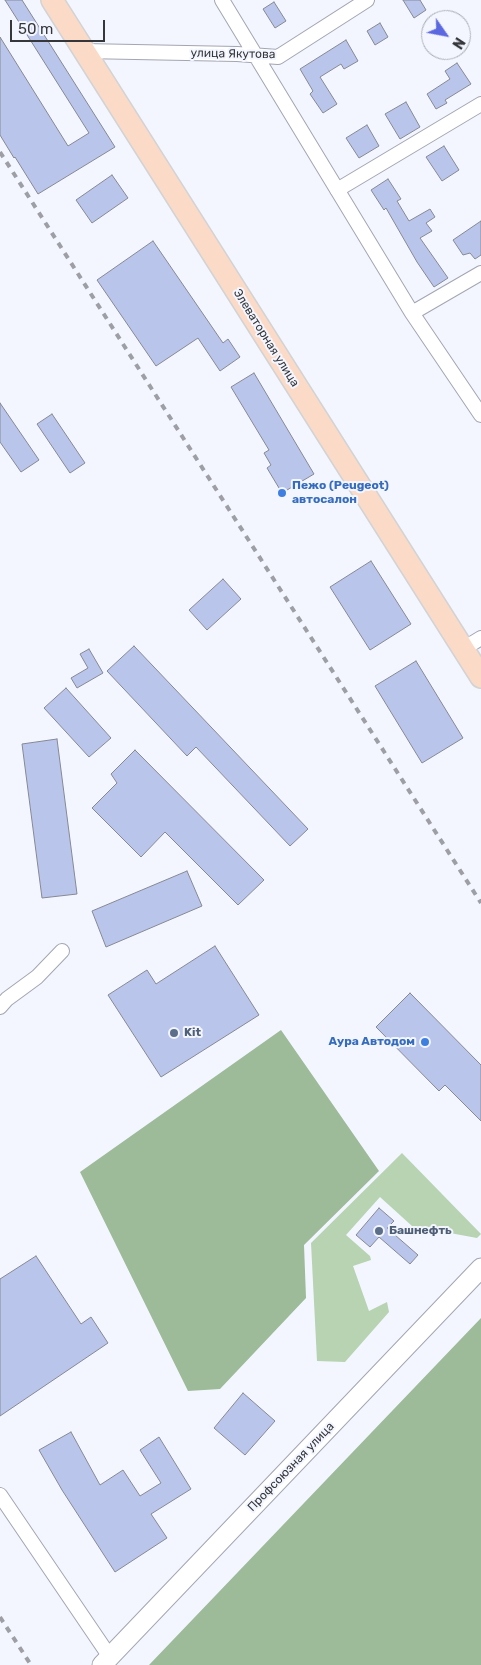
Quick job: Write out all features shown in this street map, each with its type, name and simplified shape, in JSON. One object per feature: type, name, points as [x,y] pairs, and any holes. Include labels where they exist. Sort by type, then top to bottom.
[{"type":"main road","name":"Элеваторная улица","points":[[52,0],[472,644],[481,677]]},
{"type":"main road","name":"Профсоюзная улица","points":[[106,1661],[481,1268]]},
{"type":"street","points":[[222,0],[412,313],[481,415]]},
{"type":"street","name":"улица Якутова","points":[[84,51],[278,57],[367,0]]},
{"type":"street","points":[[337,190],[481,104]]},
{"type":"street","points":[[412,313],[481,273]]},
{"type":"street","points":[[0,1007],[6,999],[37,977],[62,951]]},
{"type":"street","points":[[0,1495],[106,1661]]},
{"type":"green space","points":[[281,1030],[379,1171],[304,1245],[306,1298],[220,1389],[188,1391],[80,1172]]},
{"type":"green space","points":[[402,1153],[481,1234],[477,1238],[412,1226],[380,1197],[346,1235],[370,1256],[371,1260],[353,1266],[369,1311],[387,1302],[389,1312],[345,1362],[317,1361],[311,1243]]},
{"type":"green space","points":[[481,1318],[481,1665],[149,1665]]},
{"type":"building","points":[[5,0],[22,0],[115,147],[38,194],[0,135],[0,37],[68,146],[89,133]]},
{"type":"building","points":[[403,0],[420,0],[426,10],[421,10],[421,13],[414,18]]},
{"type":"building","points":[[274,2],[286,21],[275,28],[263,9]]},
{"type":"building","points":[[380,23],[388,37],[375,45],[367,31]]},
{"type":"building","points":[[346,40],[358,61],[344,69],[341,64],[320,77],[337,104],[323,113],[310,94],[313,91],[300,69]]},
{"type":"building","points":[[457,63],[471,84],[445,100],[447,103],[436,109],[427,94],[450,79],[445,71]]},
{"type":"building","points":[[406,102],[420,127],[400,139],[385,114]]},
{"type":"building","points":[[367,125],[379,146],[359,158],[346,138]]},
{"type":"building","points":[[444,146],[459,170],[442,181],[426,157]]},
{"type":"building","points":[[112,175],[128,198],[92,223],[76,200]]},
{"type":"building","points":[[388,179],[401,199],[397,201],[409,221],[430,209],[435,217],[426,223],[432,231],[420,238],[448,278],[434,287],[417,262],[386,208],[384,210],[371,190]]},
{"type":"building","points":[[481,221],[481,255],[475,259],[470,253],[463,255],[453,240]]},
{"type":"building","points":[[153,241],[223,343],[228,339],[240,357],[220,371],[198,338],[156,366],[97,280]]},
{"type":"building","points":[[254,373],[314,474],[282,493],[267,468],[271,465],[264,453],[269,450],[231,387]]},
{"type":"building","points":[[0,403],[39,460],[21,472],[0,442]]},
{"type":"building","points":[[52,414],[85,463],[70,473],[37,424]]},
{"type":"building","points":[[371,561],[411,624],[370,650],[330,587]]},
{"type":"building","points":[[223,579],[241,599],[207,630],[189,610]]},
{"type":"building","points":[[134,646],[308,829],[290,846],[196,747],[187,756],[107,671]]},
{"type":"building","points":[[89,649],[103,673],[77,688],[71,678],[88,668],[80,654]]},
{"type":"building","points":[[416,661],[463,738],[422,763],[375,686]]},
{"type":"building","points":[[66,688],[111,738],[89,757],[44,708]]},
{"type":"building","points":[[57,739],[77,894],[42,898],[22,744]]},
{"type":"building","points":[[135,750],[264,880],[238,905],[165,832],[141,857],[92,808],[117,783],[111,774]]},
{"type":"building","points":[[187,871],[202,906],[106,947],[92,911]]},
{"type":"building","points":[[215,946],[259,1015],[161,1077],[108,995],[147,970],[156,984]]},
{"type":"building","name":"Аура Автодом","points":[[410,993],[481,1065],[481,1121],[445,1085],[439,1091],[376,1027]]},
{"type":"building","points":[[379,1208],[394,1221],[387,1228],[418,1255],[410,1264],[379,1237],[370,1247],[356,1235]]},
{"type":"building","points":[[36,1256],[81,1324],[91,1317],[108,1343],[0,1416],[0,1279]]},
{"type":"building","points":[[243,1393],[275,1421],[245,1455],[214,1428]]},
{"type":"building","points":[[71,1432],[100,1485],[123,1470],[140,1496],[161,1483],[140,1450],[159,1437],[191,1489],[151,1514],[167,1538],[115,1572],[62,1490],[39,1450]]},
{"type":"railway","points":[[0,152],[481,903]]},
{"type":"railway","points":[[0,1617],[31,1665]]},
{"type":"place","name":"Пежо (Peugeot) автосалон","points":[[282,493]]},
{"type":"place","name":"Kit","points":[[174,1033]]},
{"type":"place","name":"Аура Автодом","points":[[425,1042]]},
{"type":"place","name":"Башнефть","points":[[379,1231]]}]
